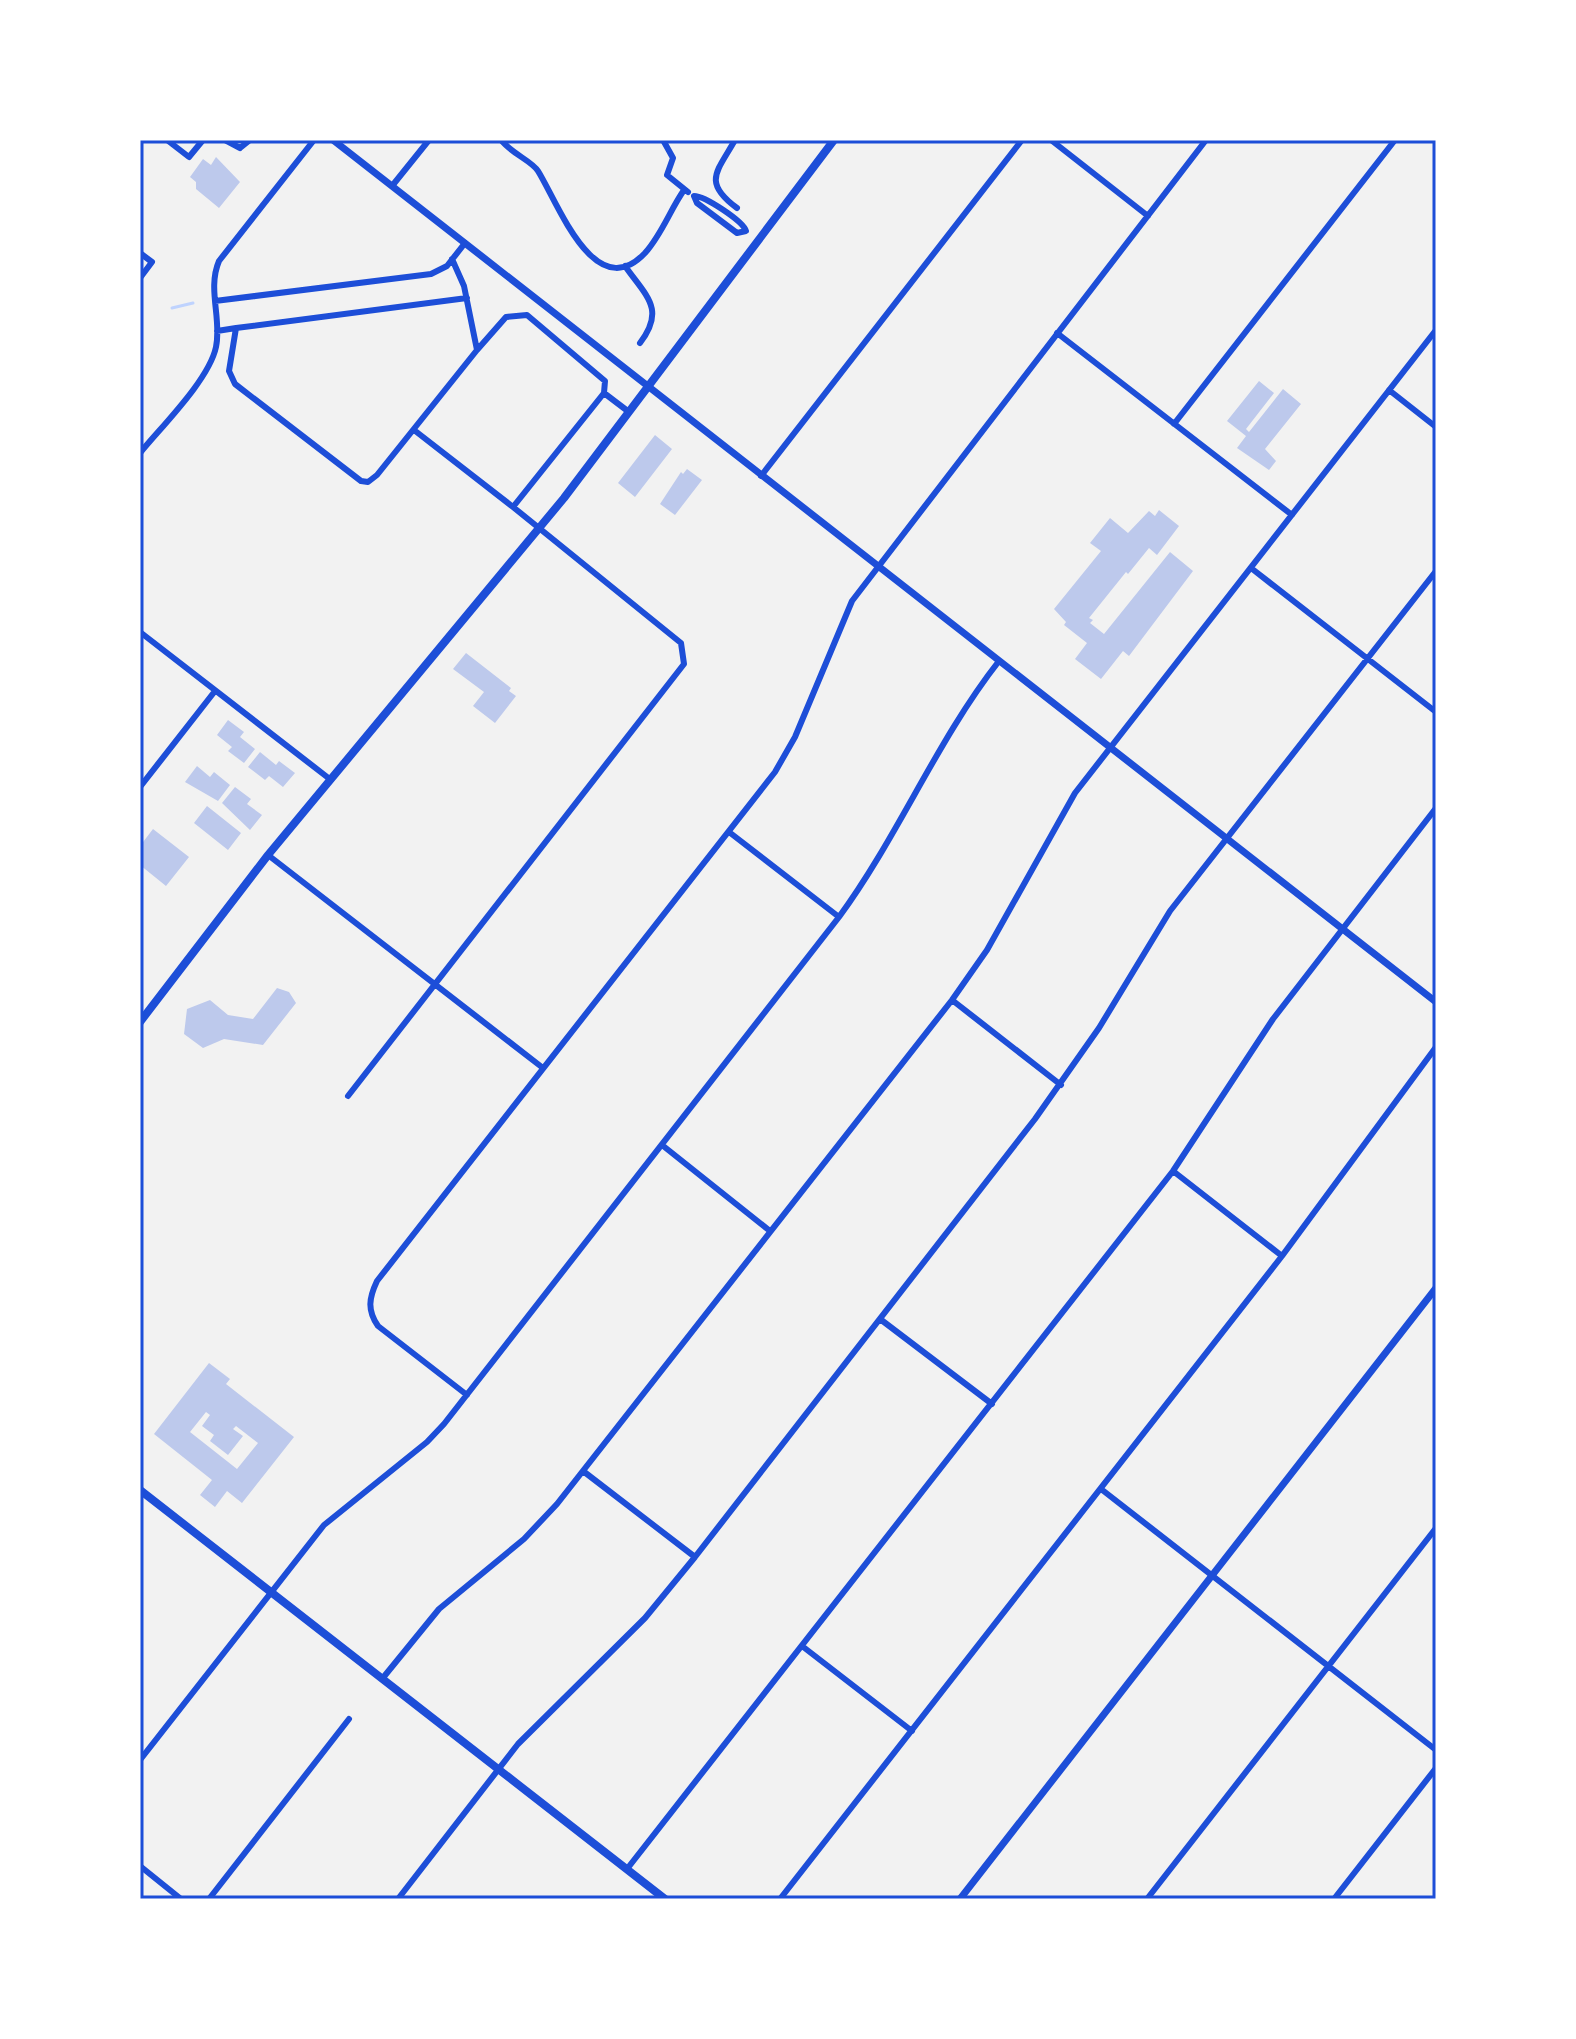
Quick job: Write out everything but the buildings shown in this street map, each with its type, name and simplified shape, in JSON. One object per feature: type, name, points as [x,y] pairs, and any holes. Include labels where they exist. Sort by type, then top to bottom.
[{"type":"main road","points":[[140,1022],[268,855],[538,530],[834,140]]},
{"type":"main road","points":[[140,1490],[665,1899]]},
{"type":"street","points":[[167,140],[189,157],[203,140]]},
{"type":"street","points":[[225,140],[240,148]]},
{"type":"street","points":[[240,140],[240,148]]},
{"type":"street","points":[[240,148],[250,140]]},
{"type":"street","points":[[140,453],[211,361],[217,331],[214,273],[219,261],[314,140]]},
{"type":"street","points":[[333,140],[1436,1002]]},
{"type":"street","points":[[392,186],[429,140]]},
{"type":"street","points":[[501,140],[515,156],[536,167],[589,258],[625,266],[643,255],[657,238],[684,190]]},
{"type":"street","points":[[663,140],[673,158],[667,175],[684,190],[694,196],[703,196],[743,223],[746,231],[737,233],[697,203],[694,196]]},
{"type":"street","points":[[735,140],[715,176],[714,185],[718,194],[737,208]]},
{"type":"street","points":[[761,476],[1022,140]]},
{"type":"street","points":[[1051,140],[1148,216]]},
{"type":"street","points":[[467,1395],[378,1326],[370,1314],[369,1305],[377,1281],[729,832],[786,754],[852,601],[1206,140]]},
{"type":"street","points":[[1174,424],[1395,140]]},
{"type":"street","points":[[215,301],[431,274],[452,259],[465,243]]},
{"type":"street","points":[[140,253],[152,262],[140,278]]},
{"type":"street","points":[[452,259],[467,298],[477,350]]},
{"type":"street","points":[[625,266],[655,315],[654,325],[640,343]]},
{"type":"street","points":[[217,331],[467,298]]},
{"type":"street","points":[[236,328],[230,378],[361,481],[368,482],[377,475],[506,317],[527,315],[605,381],[604,393],[513,507]]},
{"type":"street","points":[[382,1679],[439,1609],[540,1525],[952,1000],[987,950],[1075,793],[1436,330]]},
{"type":"street","points":[[1057,333],[1292,515]]},
{"type":"street","points":[[1389,390],[1436,427]]},
{"type":"street","points":[[604,393],[629,412]]},
{"type":"street","points":[[348,1096],[684,664],[683,650],[666,631],[414,430]]},
{"type":"street","points":[[1251,568],[1436,712]]},
{"type":"street","points":[[398,1899],[498,1770],[544,1717],[645,1618],[695,1557],[1061,1085],[1170,911],[1436,571]]},
{"type":"street","points":[[140,632],[331,780]]},
{"type":"street","points":[[140,1760],[324,1525],[427,1442],[467,1395],[878,864],[968,703],[999,661]]},
{"type":"street","points":[[140,787],[215,691]]},
{"type":"street","points":[[627,1869],[1173,1171],[1273,1019],[1436,808]]},
{"type":"street","points":[[729,832],[839,917]]},
{"type":"street","points":[[268,855],[543,1068]]},
{"type":"street","points":[[952,1000],[1061,1085]]},
{"type":"street","points":[[780,1899],[1282,1256],[1436,1047]]},
{"type":"street","points":[[662,1145],[770,1231]]},
{"type":"street","points":[[1173,1171],[1282,1256]]},
{"type":"street","points":[[960,1899],[1436,1288]]},
{"type":"street","points":[[880,1319],[992,1404]]},
{"type":"street","points":[[583,1471],[695,1557]]},
{"type":"street","points":[[1101,1489],[1436,1750]]},
{"type":"street","points":[[1147,1899],[1436,1528]]},
{"type":"street","points":[[802,1646],[912,1731]]},
{"type":"street","points":[[209,1899],[349,1719]]},
{"type":"street","points":[[1334,1899],[1436,1768]]},
{"type":"street","points":[[140,1866],[181,1899]]},
{"type":"waterway","points":[[172,308],[193,303]]}]
